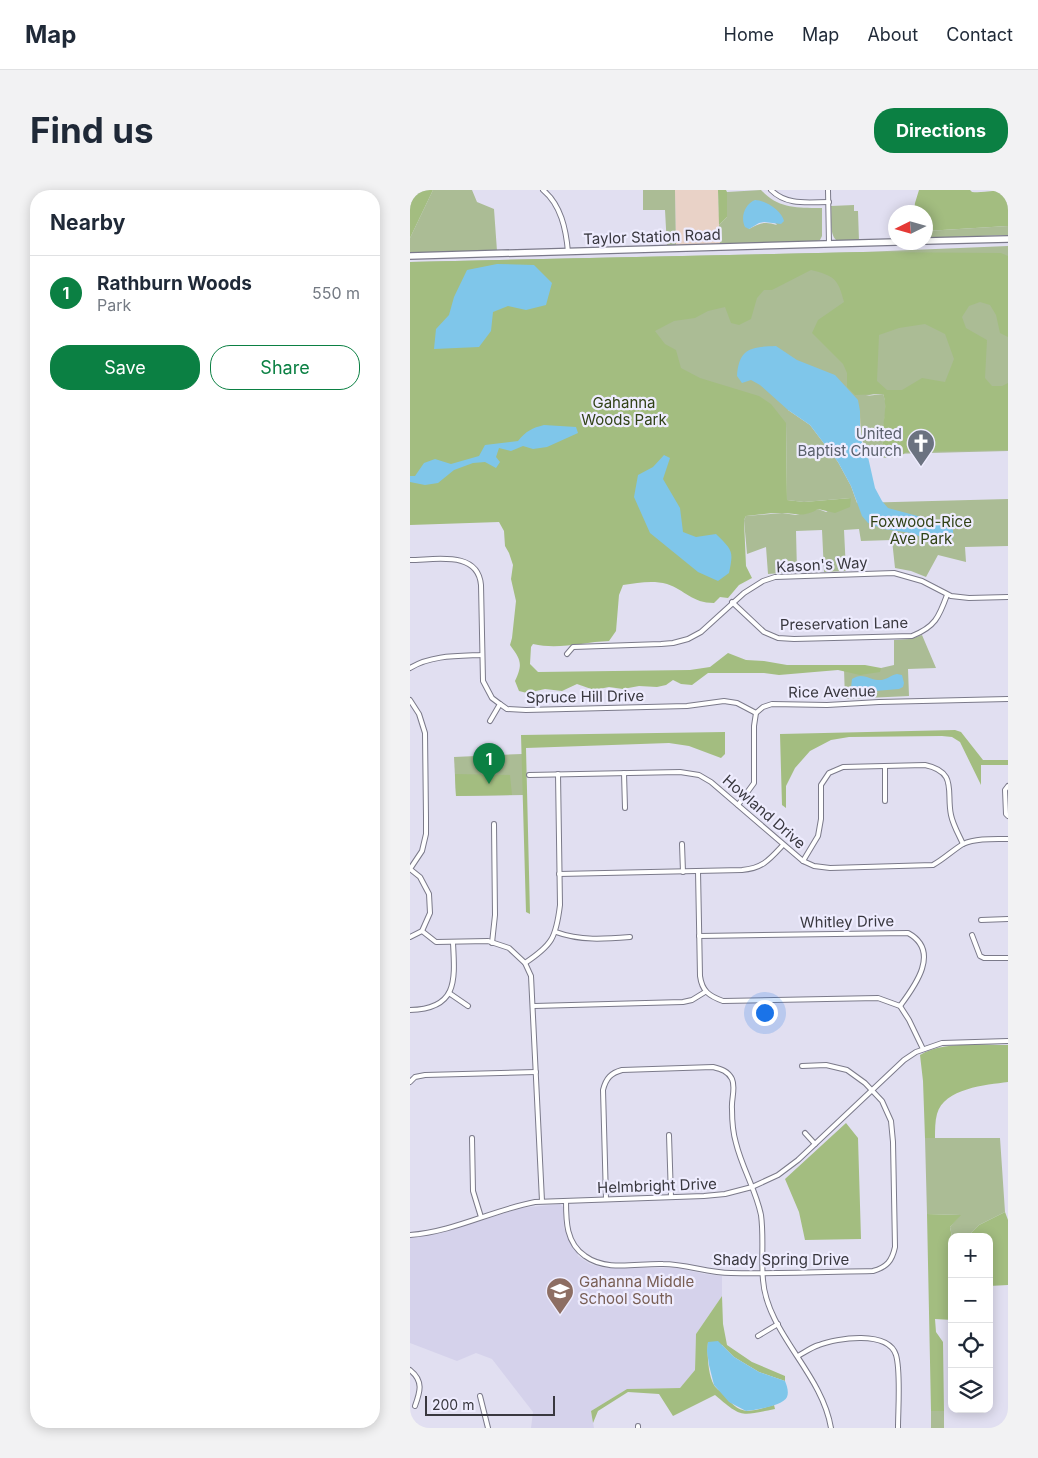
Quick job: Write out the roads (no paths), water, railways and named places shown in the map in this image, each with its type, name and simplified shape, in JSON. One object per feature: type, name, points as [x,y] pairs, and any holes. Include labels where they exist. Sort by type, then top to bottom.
[{"type":"main road","points":[[933,241],[1008,239]]},
{"type":"main road","name":"Taylor Station Road","points":[[410,256],[888,242]]},
{"type":"street","points":[[543,190],[550,196],[562,215],[568,252]]},
{"type":"street","points":[[771,190],[780,198],[789,201],[828,202]]},
{"type":"street","points":[[828,190],[829,244]]},
{"type":"street","points":[[410,560],[460,560],[473,566],[480,575],[483,681],[492,698],[500,704],[490,721]]},
{"type":"street","name":"Kason's Way","points":[[567,654],[573,648],[674,643],[688,639],[711,623],[744,593],[769,579],[782,576],[894,573],[922,581],[947,595],[969,598],[1008,597]]},
{"type":"street","name":"Preservation Lane","points":[[732,602],[760,629],[778,638],[912,636],[923,632],[937,620],[947,595]]},
{"type":"street","points":[[410,668],[420,662],[452,656],[482,655]]},
{"type":"street","name":"Rice Avenue","points":[[756,713],[763,707],[772,704],[827,705],[1008,698]]},
{"type":"street","points":[[410,700],[419,714],[424,733],[426,817],[426,834],[422,851],[410,869],[420,877],[429,894],[430,914],[422,931],[410,937]]},
{"type":"street","name":"Spruce Hill Drive","points":[[500,704],[508,708],[526,710],[687,706],[724,701],[737,703],[756,713]]},
{"type":"street","points":[[738,805],[754,783],[756,775],[754,726],[756,713]]},
{"type":"street","points":[[803,861],[818,836],[821,819],[821,785],[829,773],[843,767],[926,765],[937,768],[945,776],[949,784],[951,815],[963,844],[1008,839]]},
{"type":"street","points":[[885,766],[885,801]]},
{"type":"street","name":"Howland Drive","points":[[529,775],[680,772],[699,775],[711,782],[803,861],[814,866],[830,868],[933,865],[942,861],[963,844]]},
{"type":"street","points":[[624,773],[625,808]]},
{"type":"street","points":[[525,963],[547,947],[556,932],[560,905],[558,774]]},
{"type":"street","points":[[1008,786],[1005,790],[1006,814],[1008,816]]},
{"type":"street","points":[[492,943],[495,915],[494,824]]},
{"type":"street","points":[[682,844],[683,872]]},
{"type":"street","points":[[560,874],[683,872],[757,868],[770,860],[783,845]]},
{"type":"street","points":[[698,871],[700,976],[705,992],[713,998],[723,1001],[878,998],[900,1006],[910,1020],[923,1049]]},
{"type":"street","points":[[981,920],[1008,919]]},
{"type":"street","points":[[422,931],[436,942],[492,943],[509,948],[525,963],[531,976],[534,1006],[542,1201]]},
{"type":"street","points":[[556,932],[588,939],[630,938]]},
{"type":"street","name":"Whitley Drive","points":[[699,936],[908,933],[916,937],[922,945],[924,956],[917,982],[900,1006]]},
{"type":"street","points":[[972,935],[980,956],[984,958],[1008,958]]},
{"type":"street","points":[[410,1010],[422,1010],[439,1003],[449,994],[455,974],[453,943]]},
{"type":"street","points":[[534,1006],[683,1002],[692,1000],[705,992]]},
{"type":"street","points":[[449,994],[468,1006]]},
{"type":"street","name":"Helmbright Drive","points":[[410,1235],[449,1227],[510,1207],[542,1201],[726,1194],[752,1186],[778,1175],[798,1160],[904,1060],[923,1049],[942,1043],[1008,1041]]},
{"type":"street","points":[[802,1066],[826,1065],[847,1070],[872,1090]]},
{"type":"street","points":[[606,1199],[603,1090],[606,1080],[613,1073],[622,1070],[713,1067],[722,1069],[729,1074],[733,1081],[734,1089],[732,1107],[736,1143],[761,1215],[763,1273],[766,1296],[778,1324],[823,1400],[831,1428]]},
{"type":"street","points":[[410,1082],[414,1077],[425,1075],[536,1072]]},
{"type":"street","name":"Shady Spring Drive","points":[[566,1201],[566,1224],[572,1241],[583,1256],[596,1263],[612,1266],[664,1264],[730,1273],[873,1271],[881,1269],[889,1264],[895,1247],[894,1142],[891,1121],[882,1102],[872,1090]]},
{"type":"street","points":[[805,1132],[815,1144]]},
{"type":"street","points":[[670,1135],[671,1197]]},
{"type":"street","points":[[472,1138],[473,1191],[481,1217]]},
{"type":"street","points":[[758,1336],[778,1324]]},
{"type":"street","points":[[798,1356],[817,1345],[836,1339],[878,1339],[888,1343],[896,1354],[898,1428]]},
{"type":"street","points":[[410,1370],[420,1382],[415,1406]]},
{"type":"street","points":[[480,1396],[488,1428]]},
{"type":"water","points":[[755,200],[759,200],[772,207],[783,217],[784,221],[781,224],[759,223],[749,229],[745,227],[744,211]]},
{"type":"water","points":[[497,264],[534,265],[552,283],[546,305],[526,310],[508,306],[493,312],[491,331],[479,347],[434,349],[436,329],[449,315],[454,297],[467,270]]},
{"type":"water","points":[[776,346],[797,360],[835,375],[858,400],[862,443],[868,457],[875,488],[882,501],[888,508],[947,524],[953,530],[953,537],[948,543],[943,545],[911,533],[884,529],[868,523],[862,516],[851,486],[838,462],[810,425],[788,410],[760,385],[751,380],[742,383],[737,376],[740,360],[744,354],[760,347]]},
{"type":"water","points":[[544,425],[576,427],[578,433],[547,447],[533,449],[523,446],[511,451],[499,448],[496,457],[500,462],[496,468],[485,462],[473,463],[454,470],[438,483],[425,485],[410,482],[410,476],[415,476],[424,463],[435,459],[451,464],[479,456],[485,445],[518,441],[530,430]]},
{"type":"water","points":[[664,455],[670,458],[663,479],[680,508],[683,532],[696,537],[716,534],[730,551],[729,573],[718,581],[698,572],[650,533],[634,497],[638,475],[653,467]]},
{"type":"water","points":[[897,674],[902,675],[904,683],[903,687],[899,689],[855,692],[851,688],[852,679],[859,676],[881,680]]},
{"type":"water","points":[[718,1341],[734,1357],[759,1372],[785,1381],[787,1397],[780,1403],[746,1411],[729,1402],[714,1385],[709,1365],[708,1342]]},
{"type":"place","name":"United Baptist Church","points":[[921,467]]},
{"type":"place","name":"Rathburn Woods","points":[[489,784]]},
{"type":"place","name":"Gahanna Middle School South","points":[[560,1315]]},
{"type":"park label","name":"Gahanna Woods Park","points":[[624,412]]},
{"type":"park label","name":"Foxwood-Rice Ave Park","points":[[921,530]]}]
